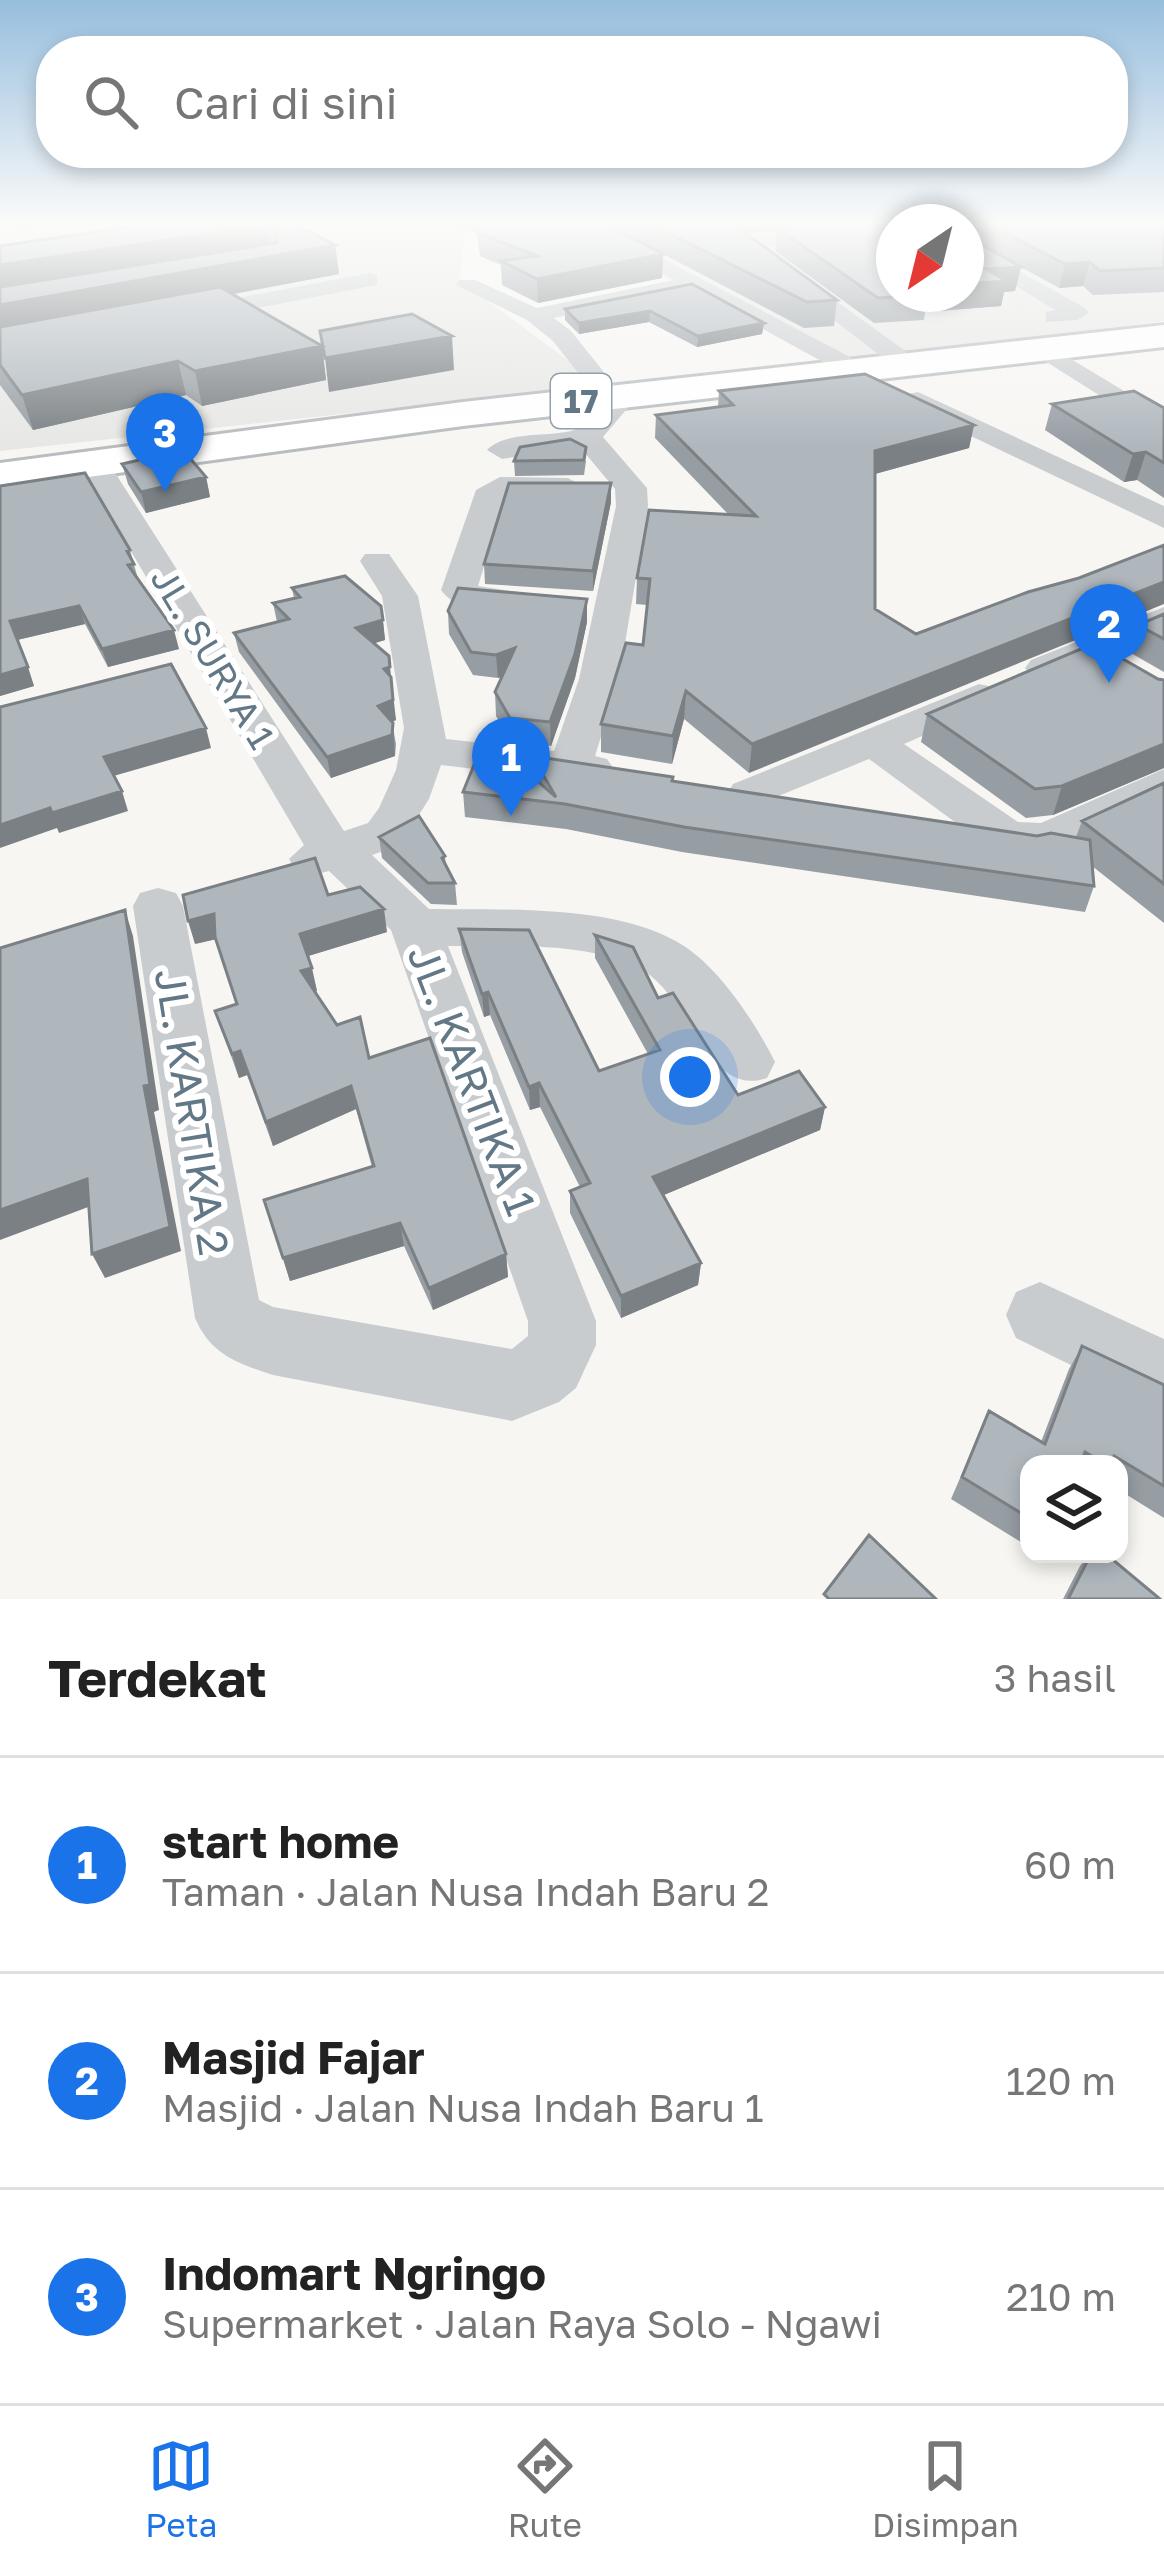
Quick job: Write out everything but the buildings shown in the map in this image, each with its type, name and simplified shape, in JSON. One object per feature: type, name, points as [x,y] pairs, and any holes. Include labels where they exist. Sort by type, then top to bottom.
[{"type":"highway","name":"17","points":[[0,461],[1164,324]]},
{"type":"highway","name":"17","points":[[1060,334],[1164,336]]},
{"type":"highway","name":"17","points":[[0,476],[612,392]]},
{"type":"street","points":[[155,321],[272,299]]},
{"type":"street","points":[[515,299],[537,305],[583,299]]},
{"type":"street","points":[[537,305],[561,299]]},
{"type":"street","points":[[728,299],[867,362]]},
{"type":"street","points":[[746,299],[1164,518]]},
{"type":"street","points":[[801,299],[867,362]]},
{"type":"street","points":[[1015,299],[1164,427]]},
{"type":"street","points":[[1053,299],[1077,313],[1060,334]]},
{"type":"street","points":[[537,305],[612,392],[587,437]]},
{"type":"street","points":[[502,450],[587,437]]},
{"type":"street","points":[[570,766],[599,679],[602,607],[632,506],[631,488],[587,437]]},
{"type":"street","name":"JL. SURYA 1","points":[[94,463],[334,852]]},
{"type":"street","points":[[544,603],[475,598],[459,590],[492,490],[506,486],[631,488]]},
{"type":"street","points":[[377,561],[400,596],[425,728],[439,751]]},
{"type":"street","points":[[748,794],[1164,618]]},
{"type":"street","points":[[1088,649],[1126,671]]},
{"type":"street","points":[[170,668],[212,657]]},
{"type":"street","points":[[873,742],[1007,838]]},
{"type":"street","points":[[439,751],[637,776]]},
{"type":"street","points":[[268,872],[387,830],[439,751]]},
{"type":"street","points":[[908,821],[1007,838],[1047,839],[1164,783]]},
{"type":"street","points":[[704,787],[817,806]]},
{"type":"street","name":"JL. KARTIKA 1","points":[[334,852],[392,898],[415,927],[565,1337]]},
{"type":"street","name":"JL. KARTIKA 2","points":[[158,906],[229,1318],[246,1332],[273,1341],[512,1385],[532,1380],[549,1366],[565,1337]]},
{"type":"street","points":[[415,927],[599,937],[647,949],[675,968],[747,1062]]},
{"type":"street","points":[[1040,1316],[1164,1376]]},
{"type":"shaded area","points":[[0,299],[485,299],[602,386],[0,451]]},
{"type":"shaded area","points":[[707,299],[876,299],[876,312],[984,312],[984,299],[1164,299],[1164,321],[841,362]]},
{"type":"place","name":"Indomart Ngringo","points":[[165,492]]},
{"type":"place","name":"Masjid Fajar","points":[[1109,683]]},
{"type":"place","name":"start home","points":[[511,816]]}]
